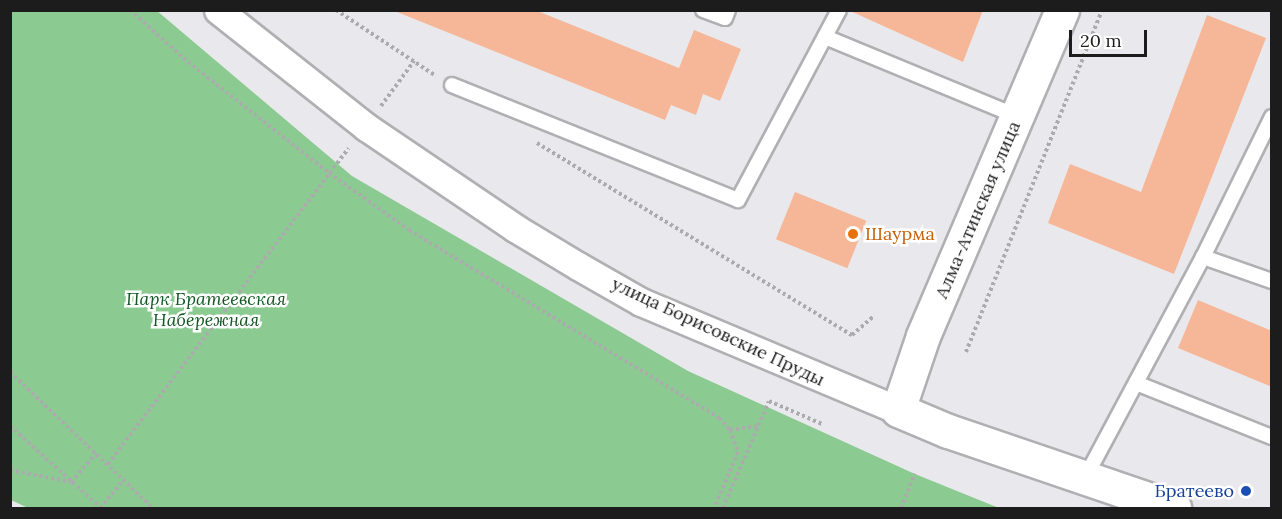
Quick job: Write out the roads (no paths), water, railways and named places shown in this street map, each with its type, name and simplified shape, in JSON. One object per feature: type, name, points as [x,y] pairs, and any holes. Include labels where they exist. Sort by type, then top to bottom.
[{"type":"street","name":"улица Борисовские Пруды","points":[[218,10],[366,128],[515,228],[641,302],[898,410],[1174,508]]},
{"type":"street","name":"Алма-Атинская улица","points":[[898,410],[923,336],[1062,10]]},
{"type":"lane","points":[[704,10],[725,18],[728,10]]},
{"type":"lane","points":[[452,85],[738,200],[839,10]]},
{"type":"lane","points":[[825,37],[1018,117]]},
{"type":"lane","points":[[1085,478],[1203,256],[1272,117]]},
{"type":"lane","points":[[1203,256],[1272,281]]},
{"type":"lane","points":[[1136,382],[1272,437]]},
{"type":"place","name":"Шаурма","points":[[853,234]]},
{"type":"place","name":"Братеево","points":[[1246,491]]},
{"type":"park label","name":"Парк Братеевская Набережная","points":[[206,310]]}]
